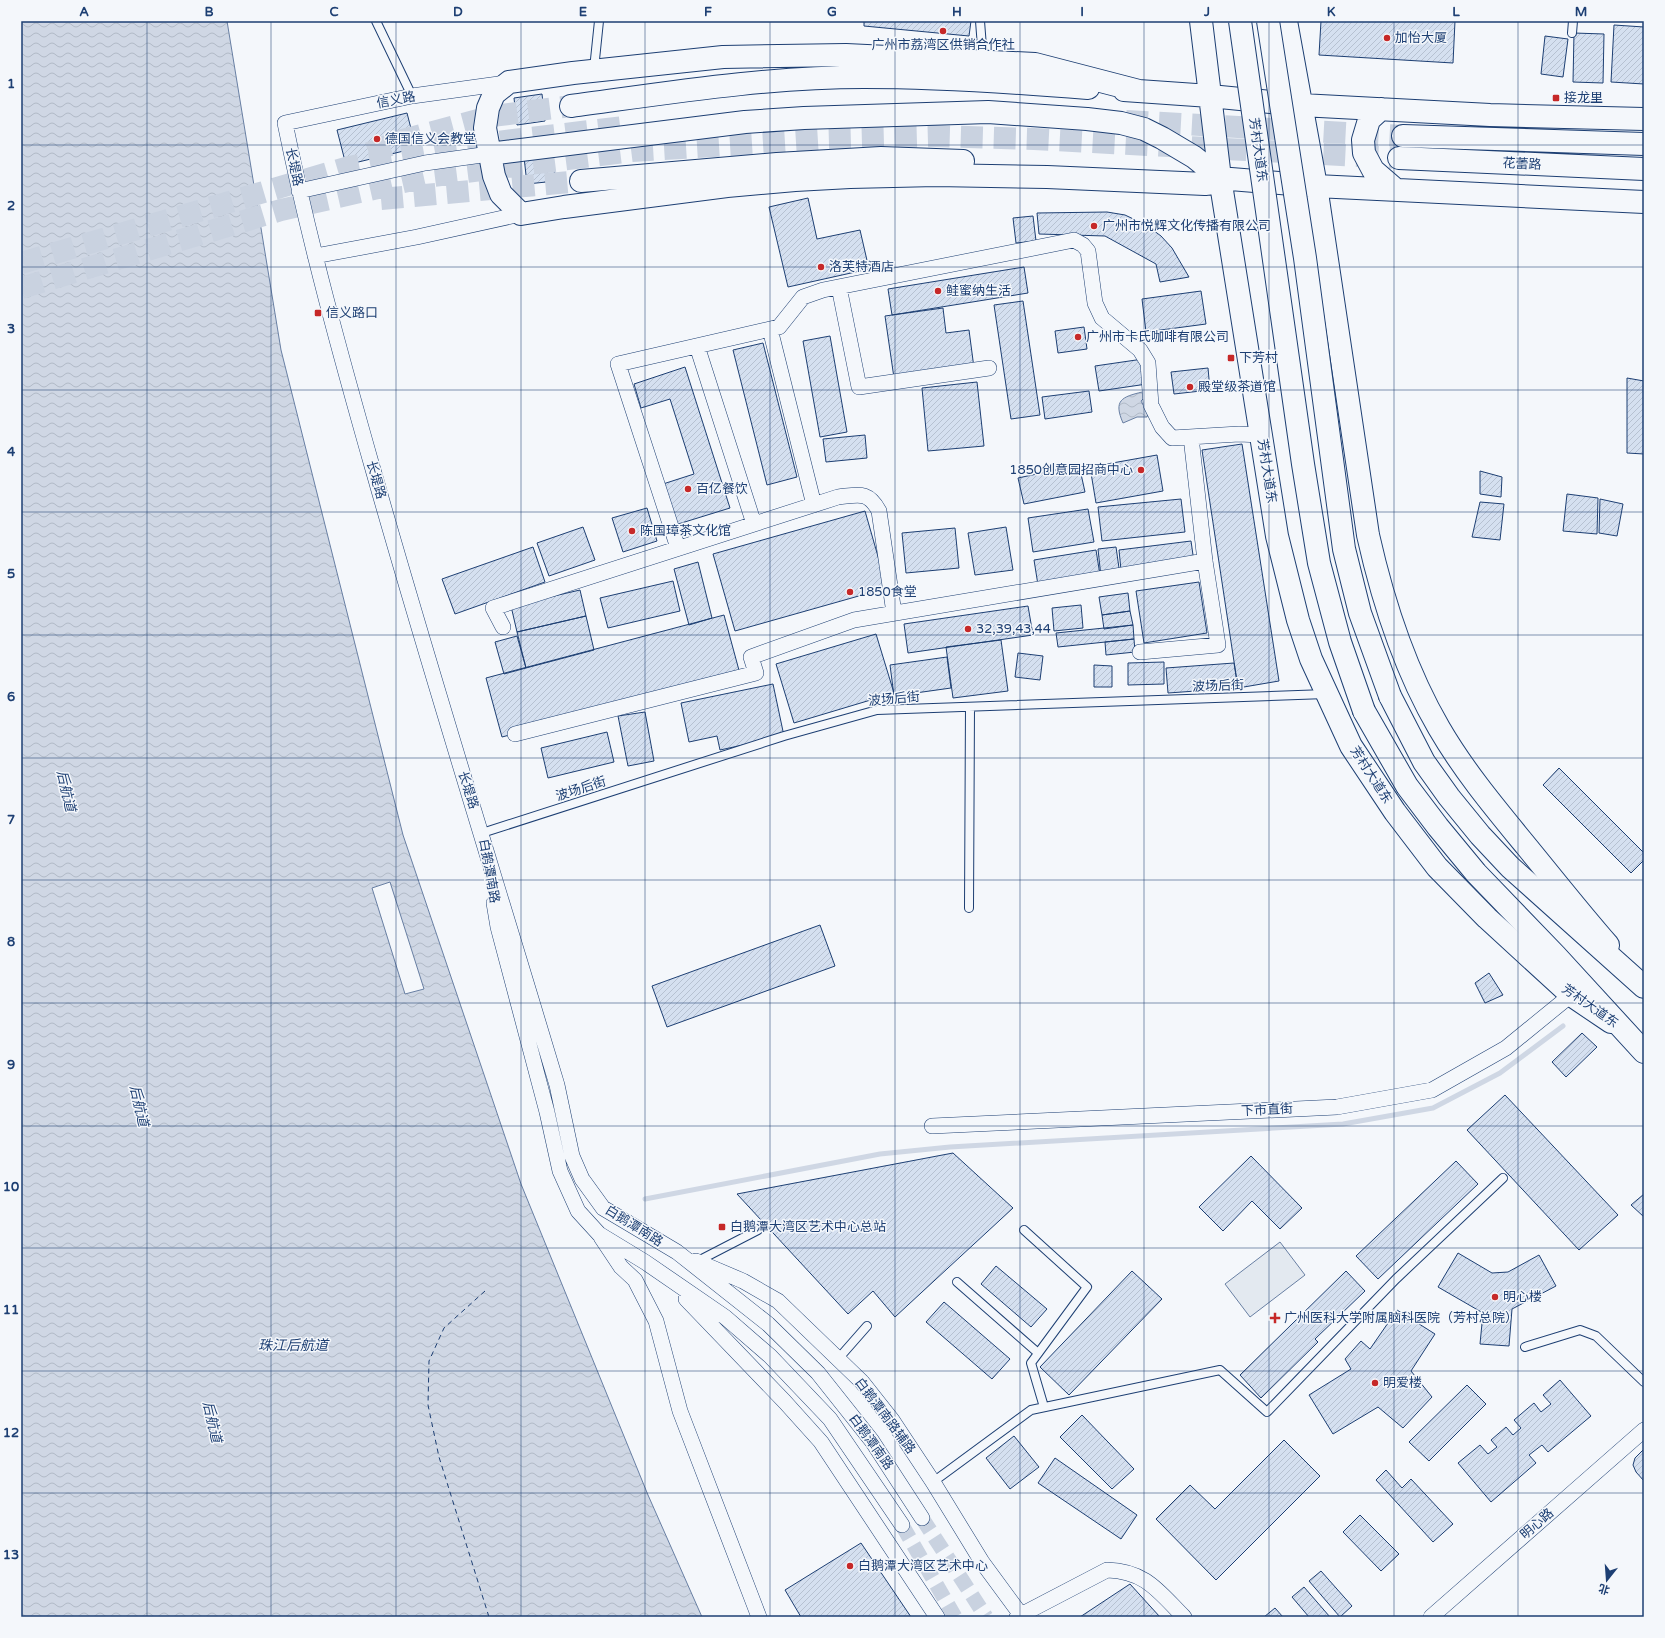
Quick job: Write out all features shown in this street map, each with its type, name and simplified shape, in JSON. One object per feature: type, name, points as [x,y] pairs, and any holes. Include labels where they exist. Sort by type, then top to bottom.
[{"type":"main road","name":"芳村大道东","points":[[1201,21],[1220,178],[1277,536],[1296,612],[1311,659],[1352,746],[1395,812],[1437,867],[1487,918],[1572,995],[1622,1029]]},
{"type":"main road","name":"芳村大道东","points":[[1240,21],[1303,464],[1319,563],[1340,642],[1364,711],[1407,786],[1438,827],[1476,873],[1556,956],[1622,1029]]},
{"type":"main road","points":[[1268,21],[1305,258],[1344,549],[1360,613],[1390,696],[1424,762],[1449,797],[1480,835],[1510,867],[1643,986]]},
{"type":"main road","points":[[1286,21],[1316,186],[1368,535],[1377,575],[1389,616],[1419,690],[1438,727],[1476,785],[1565,895],[1643,986]]},
{"type":"main road","points":[[1139,91],[1036,64],[846,55],[766,55],[723,57],[594,70],[509,82],[494,94],[488,108],[485,128],[489,154],[501,194],[521,214],[658,194],[795,180],[936,175],[1047,176],[1206,184],[1214,183],[1220,178]]},
{"type":"main road","points":[[572,106],[706,88],[794,80],[863,77],[1034,84],[1301,104],[1490,115],[1644,119]]},
{"type":"main road","points":[[1381,109],[1369,120],[1363,140],[1364,153],[1373,170],[1395,189]]},
{"type":"main road","points":[[489,154],[745,122],[939,112],[1008,112],[1121,123],[1144,129],[1194,157],[1220,178]]},
{"type":"main road","name":"花蕾路","points":[[1403,136],[1644,144]]},
{"type":"main road","points":[[581,181],[777,164],[882,158],[1048,164],[1316,186],[1644,202]]},
{"type":"main road","name":"花蕾路","points":[[1399,158],[1644,169]]},
{"type":"main road","points":[[1622,1029],[1644,1052]]},
{"type":"street","name":"信义路","points":[[284,123],[412,96],[509,82]]},
{"type":"street","name":"长堤路","points":[[284,123],[315,256],[343,361],[408,592],[482,833]]},
{"type":"street","points":[[299,191],[425,164],[489,154]]},
{"type":"street","points":[[315,256],[417,237],[521,214]]},
{"type":"street","points":[[678,548],[618,364],[778,327],[803,297],[839,287],[1074,240],[1083,244],[1088,251],[1095,303],[1102,318],[1140,350],[1148,363],[1151,404],[1162,427],[1172,438],[1239,434],[1261,435]]},
{"type":"street","points":[[839,287],[859,387],[989,368]]},
{"type":"street","points":[[770,329],[814,505]]},
{"type":"street","points":[[697,346],[754,524]]},
{"type":"street","points":[[1140,652],[1218,645],[1191,437]]},
{"type":"street","points":[[503,628],[493,608],[838,497],[863,494],[873,500],[879,510],[894,613]]},
{"type":"street","points":[[515,734],[756,674],[751,657],[854,620],[1206,561]]},
{"type":"street","name":"白鹅潭南路","points":[[482,833],[498,927],[547,1112],[560,1171],[578,1211],[600,1234],[725,1317],[776,1362],[830,1419],[902,1525]]},
{"type":"street","name":"白鹅潭南路","points":[[482,833],[557,1085],[572,1156],[582,1179],[603,1208],[677,1252],[768,1324],[818,1373],[872,1441],[922,1518]]},
{"type":"street","name":"下市直街","points":[[932,1126],[1337,1107],[1432,1090],[1506,1048],[1572,995]]},
{"type":"street","points":[[594,1228],[621,1267],[635,1280],[656,1321],[680,1411],[759,1617]]},
{"type":"street","name":"白鹅潭南路辅路","points":[[677,1252],[743,1281],[778,1301],[862,1382],[892,1420],[933,1482],[982,1562],[1019,1616]]},
{"type":"street","points":[[663,1275],[785,1402],[821,1442],[937,1617]]},
{"type":"street","name":"明心路","points":[[1431,1617],[1644,1430]]},
{"type":"street","points":[[1019,1616],[1107,1570],[1122,1570],[1136,1574],[1151,1584],[1184,1617]]},
{"type":"lane","points":[[376,21],[412,96]]},
{"type":"lane","points":[[594,70],[599,21]]},
{"type":"lane","points":[[980,21],[983,61]]},
{"type":"lane","points":[[1572,33],[1573,21]]},
{"type":"lane","name":"波场后街","points":[[482,833],[784,736],[877,710],[1327,694]]},
{"type":"lane","points":[[969,908],[970,706]]},
{"type":"lane","points":[[933,1482],[1031,1410],[1220,1370],[1267,1412],[1396,1279],[1503,1178]]},
{"type":"lane","points":[[698,1261],[758,1230]]},
{"type":"lane","points":[[1024,1230],[1087,1287],[1031,1363],[1044,1407]]},
{"type":"lane","points":[[957,1282],[1038,1353]]},
{"type":"lane","points":[[838,1359],[867,1326]]},
{"type":"lane","points":[[1525,1347],[1580,1330],[1596,1336],[1644,1382]]},
{"type":"shaded area","points":[[1280,1242],[1305,1275],[1250,1317],[1225,1284]]},
{"type":"water","name":"珠江后航道","points":[[21,21],[227,21],[281,350],[403,835],[521,1184],[648,1495],[702,1617],[21,1617]]},
{"type":"water","points":[[1142,392],[1145,397],[1141,401],[1148,414],[1147,417],[1137,417],[1123,423],[1120,415],[1119,404],[1125,398]]},
{"type":"pier","points":[[390,882],[424,989],[405,994],[372,888]]},
{"type":"building","name":"广州市荔湾区供销合作社","points":[[864,21],[971,21],[969,36],[864,26]]},
{"type":"building","name":"加怡大厦","points":[[1321,21],[1455,21],[1453,63],[1319,55]]},
{"type":"building","points":[[1614,25],[1644,27],[1644,84],[1611,82]]},
{"type":"building","points":[[1574,33],[1604,34],[1603,83],[1573,82]]},
{"type":"building","points":[[1545,36],[1568,39],[1563,77],[1541,74]]},
{"type":"building","points":[[542,94],[545,121],[517,125],[514,98]]},
{"type":"building","name":"德国信义会教堂","points":[[407,113],[416,148],[346,165],[337,130]]},
{"type":"building","points":[[552,154],[556,181],[527,184],[524,157]]},
{"type":"building","points":[[808,198],[817,239],[860,230],[869,269],[788,287],[769,207]]},
{"type":"building","points":[[1107,212],[1125,215],[1146,225],[1161,236],[1172,248],[1189,277],[1160,282],[1156,264],[1105,236],[1039,234],[1037,213]]},
{"type":"building","points":[[1033,216],[1036,241],[1016,243],[1013,218]]},
{"type":"building","points":[[1024,267],[1028,293],[892,315],[888,289]]},
{"type":"building","points":[[1201,291],[1206,324],[1146,332],[1142,299]]},
{"type":"building","points":[[1023,301],[1040,415],[1011,419],[994,305]]},
{"type":"building","points":[[943,308],[946,333],[969,330],[974,368],[894,378],[885,316]]},
{"type":"building","points":[[1084,327],[1087,349],[1058,353],[1055,331]]},
{"type":"building","points":[[830,336],[847,432],[820,437],[803,341]]},
{"type":"building","points":[[763,343],[797,477],[767,485],[733,350]]},
{"type":"building","points":[[1143,359],[1147,384],[1099,391],[1095,366]]},
{"type":"building","points":[[685,367],[730,508],[675,525],[663,484],[694,474],[670,399],[641,408],[634,384]]},
{"type":"building","points":[[1208,368],[1210,390],[1174,394],[1171,372]]},
{"type":"building","points":[[1627,378],[1644,381],[1644,454],[1627,453]]},
{"type":"building","points":[[977,382],[984,446],[928,451],[922,388]]},
{"type":"building","points":[[1089,391],[1092,412],[1045,419],[1042,397]]},
{"type":"building","points":[[865,435],[867,458],[826,462],[823,439]]},
{"type":"building","points":[[1242,444],[1279,681],[1238,688],[1202,450]]},
{"type":"building","points":[[1157,455],[1163,491],[1096,503],[1090,467]]},
{"type":"building","points":[[1079,465],[1085,492],[1024,504],[1018,478]]},
{"type":"building","points":[[1480,471],[1502,477],[1501,497],[1480,494]]},
{"type":"building","points":[[1567,494],[1598,498],[1597,534],[1563,531]]},
{"type":"building","points":[[1181,499],[1185,532],[1102,541],[1098,507]]},
{"type":"building","points":[[1600,499],[1623,504],[1617,536],[1599,533]]},
{"type":"building","points":[[1480,502],[1504,504],[1500,540],[1472,537]]},
{"type":"building","points":[[647,508],[657,541],[623,552],[612,518]]},
{"type":"building","points":[[1088,509],[1094,542],[1033,552],[1028,518]]},
{"type":"building","points":[[865,511],[887,588],[735,631],[713,554]]},
{"type":"building","points":[[583,527],[595,560],[549,576],[537,543]]},
{"type":"building","points":[[1006,527],[1013,570],[975,575],[968,533]]},
{"type":"building","points":[[955,528],[959,568],[906,573],[902,533]]},
{"type":"building","points":[[1191,541],[1194,562],[1121,570],[1119,550]]},
{"type":"building","points":[[533,547],[545,582],[455,614],[442,579]]},
{"type":"building","points":[[1116,547],[1120,575],[1101,577],[1098,549]]},
{"type":"building","points":[[1096,550],[1100,575],[1038,585],[1034,560]]},
{"type":"building","points":[[698,562],[712,618],[689,625],[674,569]]},
{"type":"building","points":[[673,581],[680,611],[608,628],[600,598]]},
{"type":"building","points":[[1199,582],[1207,633],[1144,643],[1136,591]]},
{"type":"building","points":[[580,590],[586,616],[517,632],[511,606]]},
{"type":"building","points":[[1128,593],[1130,611],[1102,615],[1099,597]]},
{"type":"building","points":[[1081,605],[1083,628],[1054,631],[1052,608]]},
{"type":"building","name":"32,39,43,44","points":[[1028,606],[1033,635],[908,653],[904,624]]},
{"type":"building","points":[[1130,611],[1133,625],[1104,629],[1102,615]]},
{"type":"building","points":[[724,615],[740,674],[502,737],[486,678]]},
{"type":"building","points":[[586,616],[594,650],[526,668],[517,632]]},
{"type":"building","points":[[1133,625],[1134,639],[1058,647],[1056,633]]},
{"type":"building","points":[[876,634],[894,693],[794,723],[776,664]]},
{"type":"building","points":[[517,636],[526,668],[504,674],[495,642]]},
{"type":"building","points":[[1134,639],[1135,652],[1106,655],[1105,642]]},
{"type":"building","points":[[1001,640],[1008,691],[953,698],[946,647]]},
{"type":"building","points":[[1018,653],[1043,656],[1040,680],[1015,677]]},
{"type":"building","points":[[947,657],[951,688],[894,696],[890,665]]},
{"type":"building","points":[[1164,662],[1164,684],[1128,685],[1128,663]]},
{"type":"building","points":[[1234,663],[1238,688],[1168,693],[1166,668]]},
{"type":"building","points":[[1094,665],[1112,666],[1112,687],[1094,687]]},
{"type":"building","points":[[773,684],[784,736],[720,750],[717,736],[689,742],[681,703]]},
{"type":"building","points":[[645,712],[654,761],[628,766],[618,716]]},
{"type":"building","points":[[607,732],[614,762],[548,778],[541,748]]},
{"type":"building","points":[[1559,768],[1644,853],[1644,860],[1631,873],[1543,785]]},
{"type":"building","points":[[820,925],[835,966],[667,1027],[652,986]]},
{"type":"building","points":[[1489,973],[1503,995],[1485,1003],[1475,983]]},
{"type":"building","points":[[1582,1033],[1597,1047],[1566,1077],[1552,1062]]},
{"type":"building","points":[[1505,1095],[1618,1215],[1579,1250],[1467,1130]]},
{"type":"building","points":[[953,1153],[1013,1208],[895,1317],[873,1291],[848,1314],[737,1194]]},
{"type":"building","points":[[1251,1156],[1302,1208],[1280,1229],[1252,1201],[1223,1231],[1199,1207]]},
{"type":"building","points":[[1456,1161],[1478,1184],[1378,1279],[1356,1256]]},
{"type":"building","points":[[1644,1194],[1644,1217],[1631,1205]]},
{"type":"building","name":"明心楼","points":[[1458,1253],[1492,1273],[1508,1272],[1539,1255],[1556,1286],[1512,1309],[1509,1346],[1480,1344],[1483,1313],[1438,1287]]},
{"type":"building","points":[[996,1266],[1047,1309],[1031,1327],[981,1284]]},
{"type":"building","points":[[1132,1271],[1162,1299],[1069,1395],[1040,1367]]},
{"type":"building","points":[[1346,1271],[1365,1291],[1315,1339],[1318,1342],[1261,1398],[1240,1375]]},
{"type":"building","points":[[944,1302],[1010,1359],[992,1379],[926,1322]]},
{"type":"building","name":"明爱楼","points":[[1397,1310],[1435,1334],[1411,1371],[1432,1397],[1403,1428],[1378,1407],[1333,1434],[1309,1395],[1351,1369],[1345,1359],[1361,1341],[1370,1349]]},
{"type":"building","points":[[1560,1380],[1591,1416],[1548,1452],[1542,1445],[1529,1455],[1536,1463],[1491,1502],[1458,1463],[1480,1445],[1488,1454],[1497,1447],[1491,1440],[1506,1427],[1513,1435],[1521,1428],[1514,1420],[1534,1403],[1541,1412],[1551,1404],[1543,1395]]},
{"type":"building","points":[[1467,1385],[1486,1404],[1429,1461],[1409,1442]]},
{"type":"building","points":[[1082,1415],[1134,1469],[1112,1489],[1060,1437]]},
{"type":"building","points":[[1014,1436],[1039,1467],[1010,1489],[986,1458]]},
{"type":"building","points":[[1284,1440],[1320,1476],[1216,1580],[1156,1519],[1190,1485],[1215,1509]]},
{"type":"building","points":[[1644,1449],[1644,1481],[1636,1472],[1633,1465],[1635,1458]]},
{"type":"building","points":[[1055,1458],[1137,1515],[1121,1539],[1038,1483]]},
{"type":"building","points":[[1386,1470],[1402,1488],[1411,1479],[1453,1524],[1433,1542],[1376,1480]]},
{"type":"building","points":[[1360,1515],[1399,1554],[1381,1571],[1343,1532]]},
{"type":"building","name":"白鹅潭大湾区艺术中心","points":[[861,1543],[911,1617],[801,1617],[785,1590]]},
{"type":"building","points":[[1321,1571],[1352,1606],[1340,1617],[1309,1581]]},
{"type":"building","points":[[1130,1584],[1160,1617],[1080,1617]]},
{"type":"building","points":[[1304,1587],[1330,1617],[1309,1617],[1292,1597]]},
{"type":"building","points":[[1275,1608],[1283,1617],[1264,1617]]},
{"type":"waterway","points":[[645,1199],[880,1154],[950,1147],[1343,1124],[1433,1108],[1500,1073],[1563,1026]]},
{"type":"ferry route","points":[[485,1291],[444,1328],[429,1361],[428,1405],[439,1457],[489,1617]]},
{"type":"tunnel","points":[[369,153],[403,140],[493,116],[571,106]]},
{"type":"tunnel","points":[[1126,121],[1403,136]]},
{"type":"tunnel","points":[[21,263],[349,167],[455,147],[623,127]]},
{"type":"tunnel","points":[[21,288],[281,210],[426,177],[632,151],[828,139],[935,136],[1034,139],[1399,158]]},
{"type":"tunnel","points":[[381,199],[581,181]]},
{"type":"tunnel","points":[[922,1518],[986,1617]]},
{"type":"tunnel","points":[[902,1525],[955,1617]]},
{"type":"place","name":"广州市荔湾区供销合作社","points":[[943,31]]},
{"type":"place","name":"加怡大厦","points":[[1387,38]]},
{"type":"place","name":"接龙里","points":[[1556,98]]},
{"type":"place","name":"德国信义会教堂","points":[[377,139]]},
{"type":"place","name":"广州市悦辉文化传播有限公司","points":[[1094,226]]},
{"type":"place","name":"洛芙特酒店","points":[[821,267]]},
{"type":"place","name":"鲑蜜纳生活","points":[[938,291]]},
{"type":"place","name":"信义路口","points":[[318,313]]},
{"type":"place","name":"广州市卡氏咖啡有限公司","points":[[1078,337]]},
{"type":"place","name":"下芳村","points":[[1231,358]]},
{"type":"place","name":"殿堂级茶道馆","points":[[1190,387]]},
{"type":"place","name":"1850创意园招商中心","points":[[1141,470]]},
{"type":"place","name":"百亿餐饮","points":[[688,489]]},
{"type":"place","name":"陈国璋茶文化馆","points":[[632,531]]},
{"type":"place","name":"1850食堂","points":[[850,592]]},
{"type":"place","name":"32,39,43,44","points":[[968,629]]},
{"type":"place","name":"白鹅潭大湾区艺术中心总站","points":[[722,1227]]},
{"type":"place","name":"明心楼","points":[[1495,1297]]},
{"type":"place","name":"广州医科大学附属脑科医院（芳村总院）","points":[[1275,1318]]},
{"type":"place","name":"明爱楼","points":[[1375,1383]]},
{"type":"place","name":"白鹅潭大湾区艺术中心","points":[[850,1566]]},
{"type":"water label","name":"后航道","points":[[66,791]]},
{"type":"water label","name":"后航道","points":[[139,1106]]},
{"type":"water label","name":"后航道","points":[[212,1422]]}]
